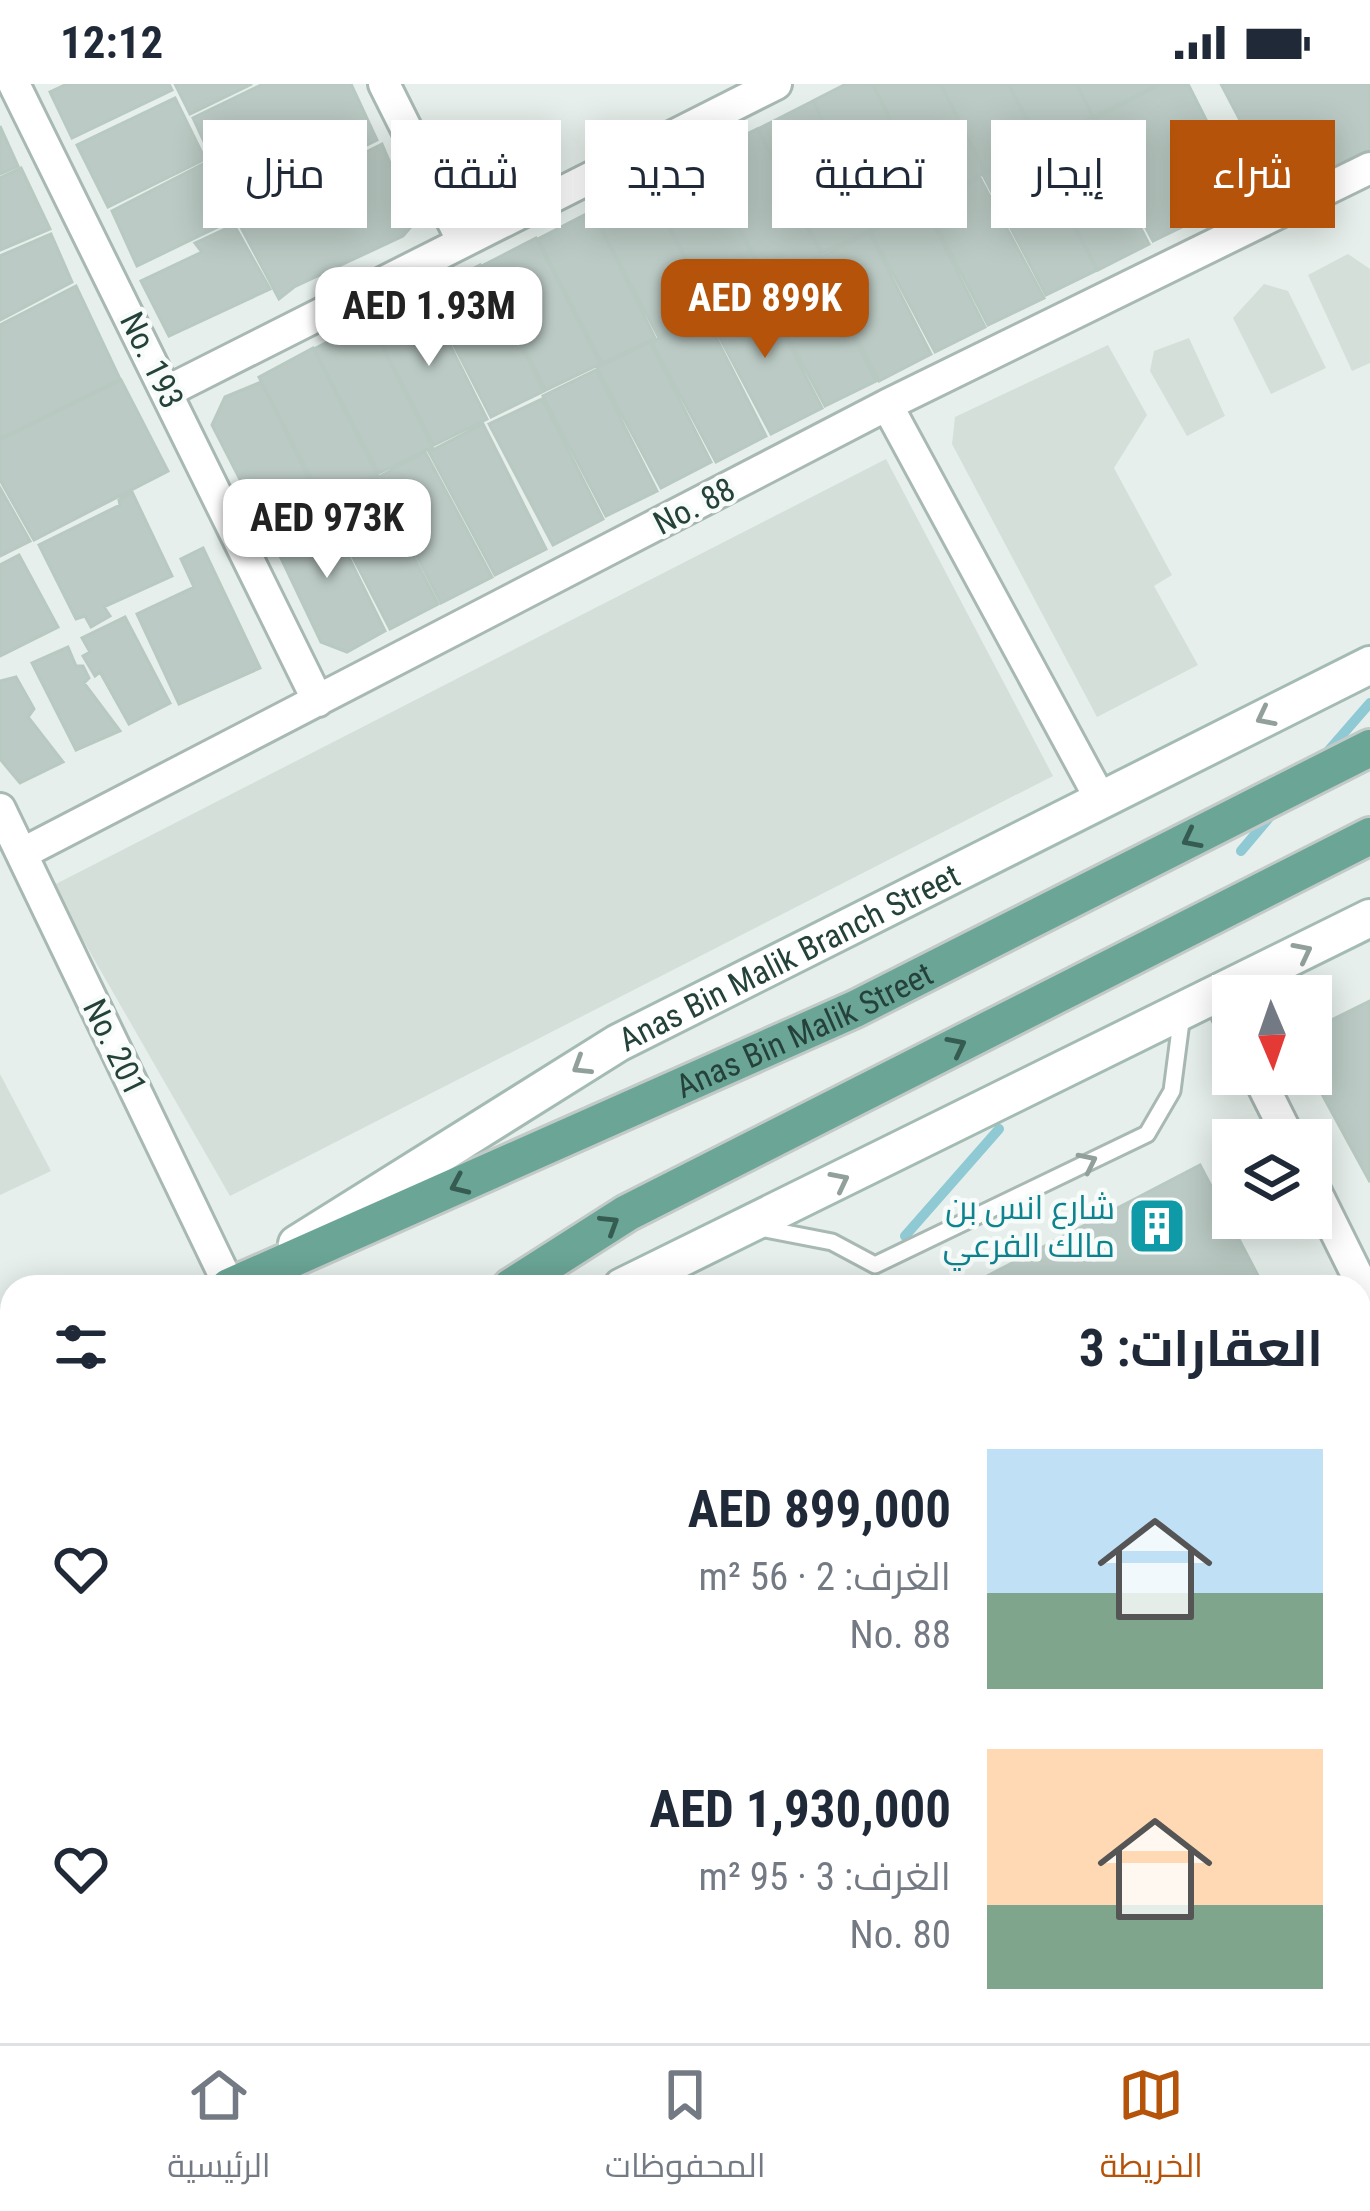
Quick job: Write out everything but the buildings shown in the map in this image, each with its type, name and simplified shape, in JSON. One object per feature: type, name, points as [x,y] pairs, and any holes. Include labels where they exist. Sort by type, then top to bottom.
[{"type":"main road","name":"Anas Bin Malik Street","points":[[256,1275],[855,1009],[1370,748]]},
{"type":"main road","points":[[530,1275],[627,1214],[1370,836]]},
{"type":"street","name":"No. 193","points":[[14,84],[318,701]]},
{"type":"street","points":[[384,84],[462,240]]},
{"type":"street","points":[[168,391],[776,84]]},
{"type":"street","name":"No. 88","points":[[22,853],[887,405],[1370,168]]},
{"type":"street","points":[[887,405],[1101,800]]},
{"type":"street","name":"Anas Bin Malik Branch Street","points":[[248,1275],[617,1043],[1370,665]]},
{"type":"street","name":"No. 201","points":[[0,808],[223,1275]]},
{"type":"street","points":[[1280,975],[1370,918]]},
{"type":"street","points":[[647,1275],[1182,1009],[1212,1010]]},
{"type":"street","points":[[1332,1224],[1357,1275]]},
{"type":"lane","points":[[751,1226],[832,1242],[875,1265],[1147,1134],[1172,1091],[1182,1009]]},
{"type":"shaded area","points":[[1348,254],[1370,269],[1370,363],[1352,371],[1308,275]]},
{"type":"shaded area","points":[[1264,284],[1288,291],[1326,368],[1271,394],[1233,318]]},
{"type":"shaded area","points":[[1189,338],[1225,416],[1187,436],[1150,371],[1154,351]]},
{"type":"shaded area","points":[[1108,345],[1147,415],[1114,468],[1172,575],[1154,586],[1198,665],[1097,717],[952,444],[955,417]]},
{"type":"shaded area","points":[[886,459],[1053,776],[230,1196],[52,886]]},
{"type":"shaded area","points":[[0,1074],[51,1171],[0,1195]]},
{"type":"waterway","points":[[1323,757],[1370,703]]},
{"type":"waterway","points":[[1241,851],[1273,813]]},
{"type":"waterway","points":[[905,1236],[999,1129]]},
{"type":"place","name":"شارع انس بن مالك الفرعي","points":[[1157,1226]]}]
